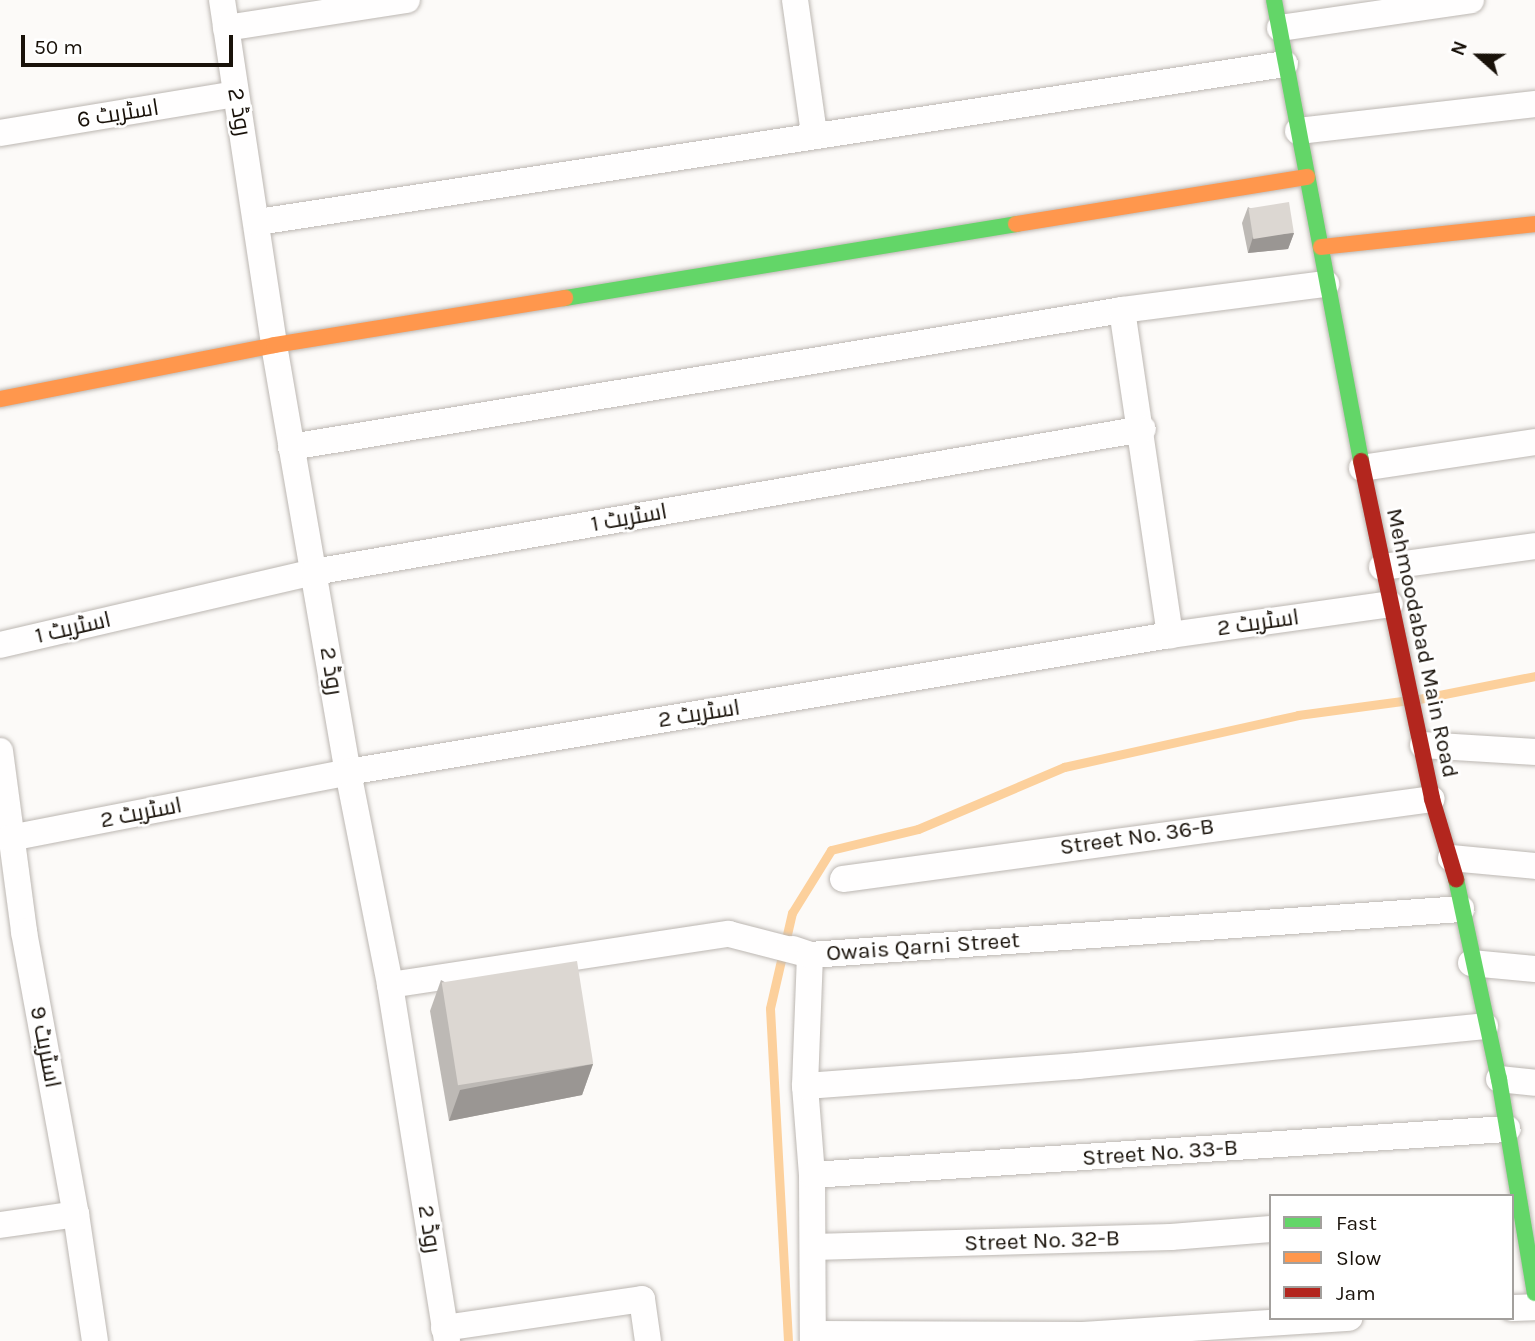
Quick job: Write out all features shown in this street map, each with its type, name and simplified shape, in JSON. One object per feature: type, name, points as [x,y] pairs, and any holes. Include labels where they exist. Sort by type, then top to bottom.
[{"type":"main road","name":"Mehmoodabad Main Road","points":[[1274,0],[1326,284],[1382,566],[1432,799],[1451,858],[1471,963],[1499,1079],[1523,1208],[1535,1293]]},
{"type":"main road","points":[[0,399],[274,345],[1307,177]]},
{"type":"main road","points":[[1321,247],[1535,224]]},
{"type":"street","name":"روڈ 2","points":[[222,0],[291,447],[348,772],[390,985],[446,1335]]},
{"type":"street","points":[[226,28],[407,0]]},
{"type":"street","points":[[795,0],[814,134]]},
{"type":"street","points":[[1280,28],[1471,0]]},
{"type":"street","points":[[258,222],[814,134],[1285,64]]},
{"type":"street","name":"اسٹریٹ 6","points":[[0,134],[235,94]]},
{"type":"street","points":[[1298,131],[1535,104]]},
{"type":"street","points":[[291,447],[1122,310],[1326,284]]},
{"type":"street","points":[[1122,310],[1143,429],[1170,635]]},
{"type":"street","name":"اسٹریٹ 1","points":[[0,645],[314,572],[1143,429]]},
{"type":"street","points":[[1362,468],[1535,442]]},
{"type":"street","points":[[1382,566],[1535,545]]},
{"type":"street","name":"اسٹریٹ 2","points":[[10,838],[348,772],[1170,635],[1393,617]]},
{"type":"street","points":[[1421,738],[1535,752]]},
{"type":"street","name":"اسٹریٹ 9","points":[[0,751],[10,838],[12,934],[76,1214],[95,1341]]},
{"type":"street","name":"Street No. 36-B","points":[[843,879],[1432,799]]},
{"type":"street","points":[[1451,858],[1535,866]]},
{"type":"street","name":"Owais Qarni Street","points":[[390,985],[721,935],[800,952],[1461,909]]},
{"type":"street","points":[[800,952],[805,1086],[812,1175],[813,1338],[1083,1335],[1318,1320]]},
{"type":"street","points":[[1471,963],[1535,969]]},
{"type":"street","points":[[805,1086],[1078,1066],[1485,1026]]},
{"type":"street","points":[[1499,1079],[1535,1083]]},
{"type":"street","name":"Street No. 33-B","points":[[812,1175],[1507,1129]]},
{"type":"street","points":[[0,1225],[76,1214]]},
{"type":"street","name":"Street No. 32-B","points":[[813,1247],[1171,1237],[1269,1229]]},
{"type":"street","points":[[446,1335],[642,1299],[648,1341]]},
{"type":"street","points":[[1514,1308],[1535,1307]]},
{"type":"building","points":[[1289,202],[1294,233],[1253,239],[1249,208]]},
{"type":"building","points":[[577,961],[593,1064],[458,1085],[442,982]]},
{"type":"waterway","points":[[1419,699],[1535,676]]},
{"type":"waterway","points":[[788,1341],[770,1008],[792,913],[831,850],[918,829],[1064,767],[1298,715],[1402,701]]},
{"type":"traffic: fast","points":[[1274,0],[1361,461]]},
{"type":"traffic: fast","points":[[565,298],[1016,224]]},
{"type":"traffic: fast","points":[[1456,879],[1499,1079],[1535,1293]]},
{"type":"traffic: slow","points":[[1016,224],[1307,177]]},
{"type":"traffic: slow","points":[[1321,247],[1535,224]]},
{"type":"traffic: slow","points":[[0,399],[274,345],[565,298]]},
{"type":"traffic: jam","points":[[1361,461],[1432,799],[1456,879]]}]
